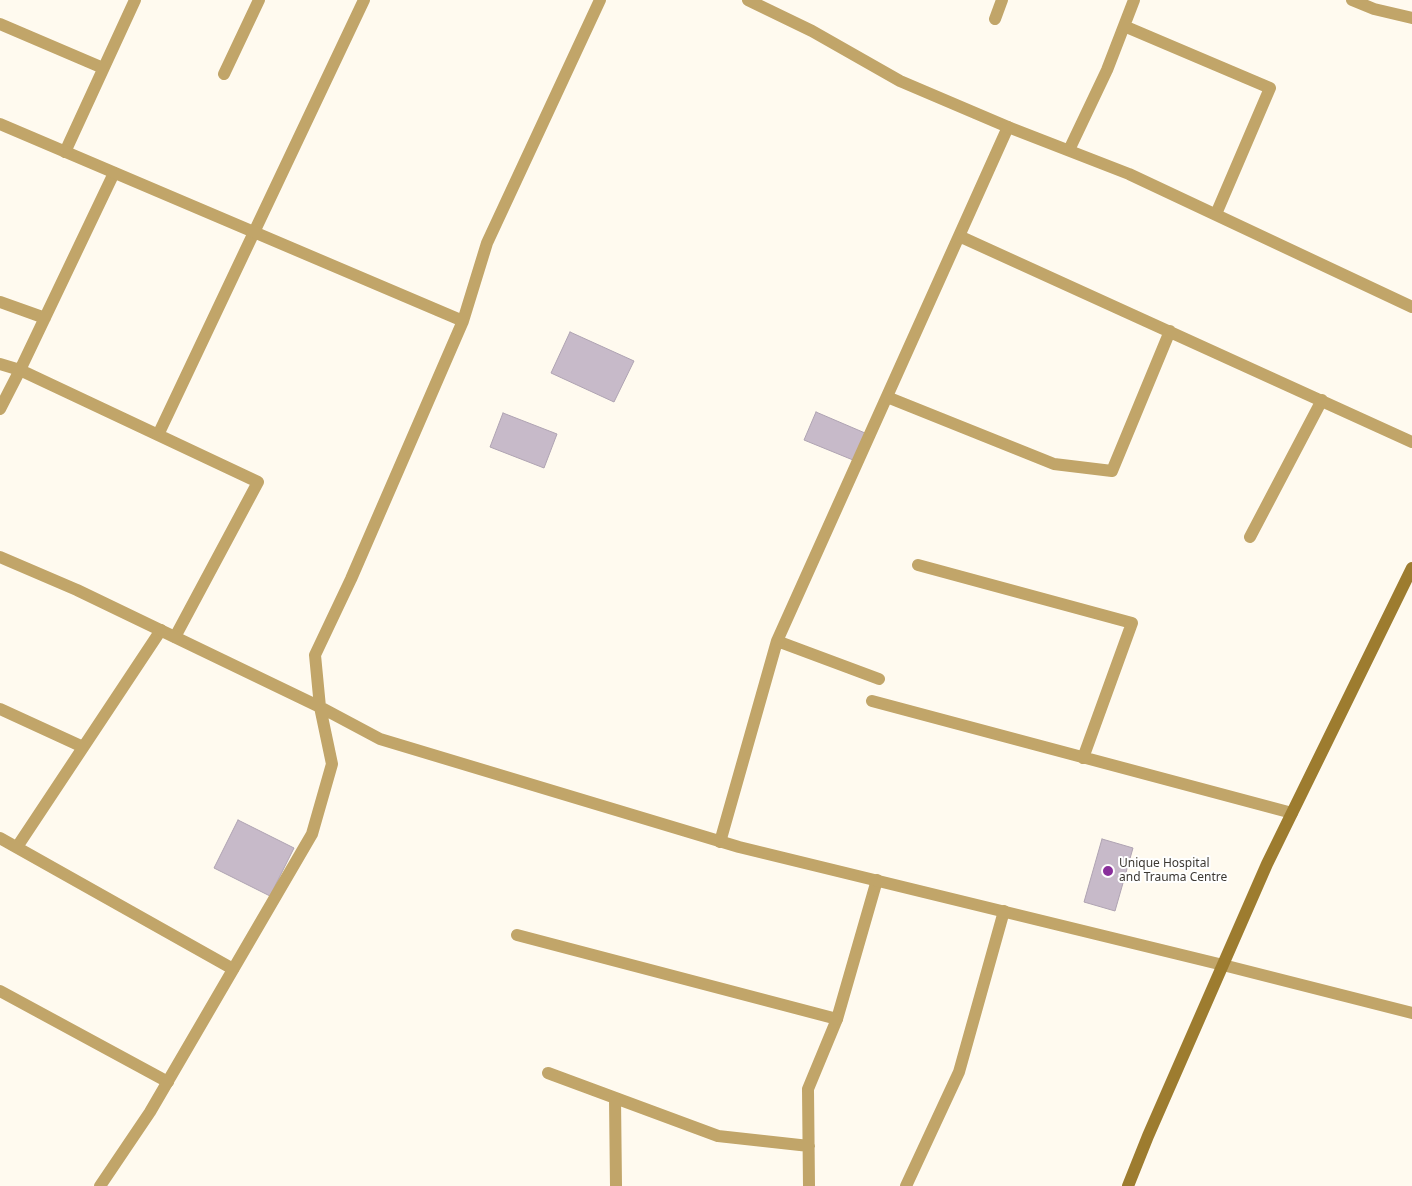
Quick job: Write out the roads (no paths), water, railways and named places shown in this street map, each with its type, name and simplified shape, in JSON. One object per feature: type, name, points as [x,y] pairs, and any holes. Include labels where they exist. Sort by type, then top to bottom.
[{"type":"street","points":[[65,152],[135,0]]},
{"type":"street","points":[[224,74],[259,0]]},
{"type":"street","points":[[158,435],[364,0]]},
{"type":"street","points":[[100,1186],[150,1112],[312,834],[332,764],[320,707],[315,655],[351,579],[463,321],[487,242],[600,0]]},
{"type":"street","points":[[748,0],[812,31],[900,81],[1008,127],[1129,174],[1412,307]]},
{"type":"street","points":[[995,19],[1002,0]]},
{"type":"street","points":[[1069,150],[1107,70],[1134,0]]},
{"type":"street","points":[[1352,0],[1374,9],[1412,18]]},
{"type":"street","points":[[0,24],[103,68]]},
{"type":"street","points":[[1124,26],[1270,88],[1216,214]]},
{"type":"street","points":[[0,124],[463,321]]},
{"type":"street","points":[[720,842],[777,641],[1008,127]]},
{"type":"street","points":[[0,409],[114,173]]},
{"type":"street","points":[[959,236],[1412,442]]},
{"type":"street","points":[[0,302],[45,318]]},
{"type":"street","points":[[886,397],[1054,464],[1112,471],[1170,331]]},
{"type":"street","points":[[0,364],[20,370],[258,482],[175,637]]},
{"type":"street","points":[[1250,538],[1322,400]]},
{"type":"street","points":[[0,557],[78,590],[320,707],[380,739],[720,842],[1411,1011]]},
{"type":"street","points":[[918,565],[1132,623],[1084,758]]},
{"type":"street","points":[[1128,1186],[1267,864],[1412,568]]},
{"type":"street","points":[[17,848],[161,630]]},
{"type":"street","points":[[777,641],[879,679]]},
{"type":"street","points":[[872,701],[1292,813]]},
{"type":"street","points":[[0,709],[83,747]]},
{"type":"street","points":[[0,838],[233,969]]},
{"type":"street","points":[[809,1186],[808,1089],[837,1019],[877,880]]},
{"type":"street","points":[[906,1186],[959,1072],[1004,911]]},
{"type":"street","points":[[517,935],[837,1019]]},
{"type":"street","points":[[0,991],[168,1082]]},
{"type":"street","points":[[548,1073],[718,1136],[809,1146]]},
{"type":"street","points":[[615,1098],[616,1186]]},
{"type":"place","name":"Unique Hospital and Trauma Centre","points":[[1108,871]]}]
